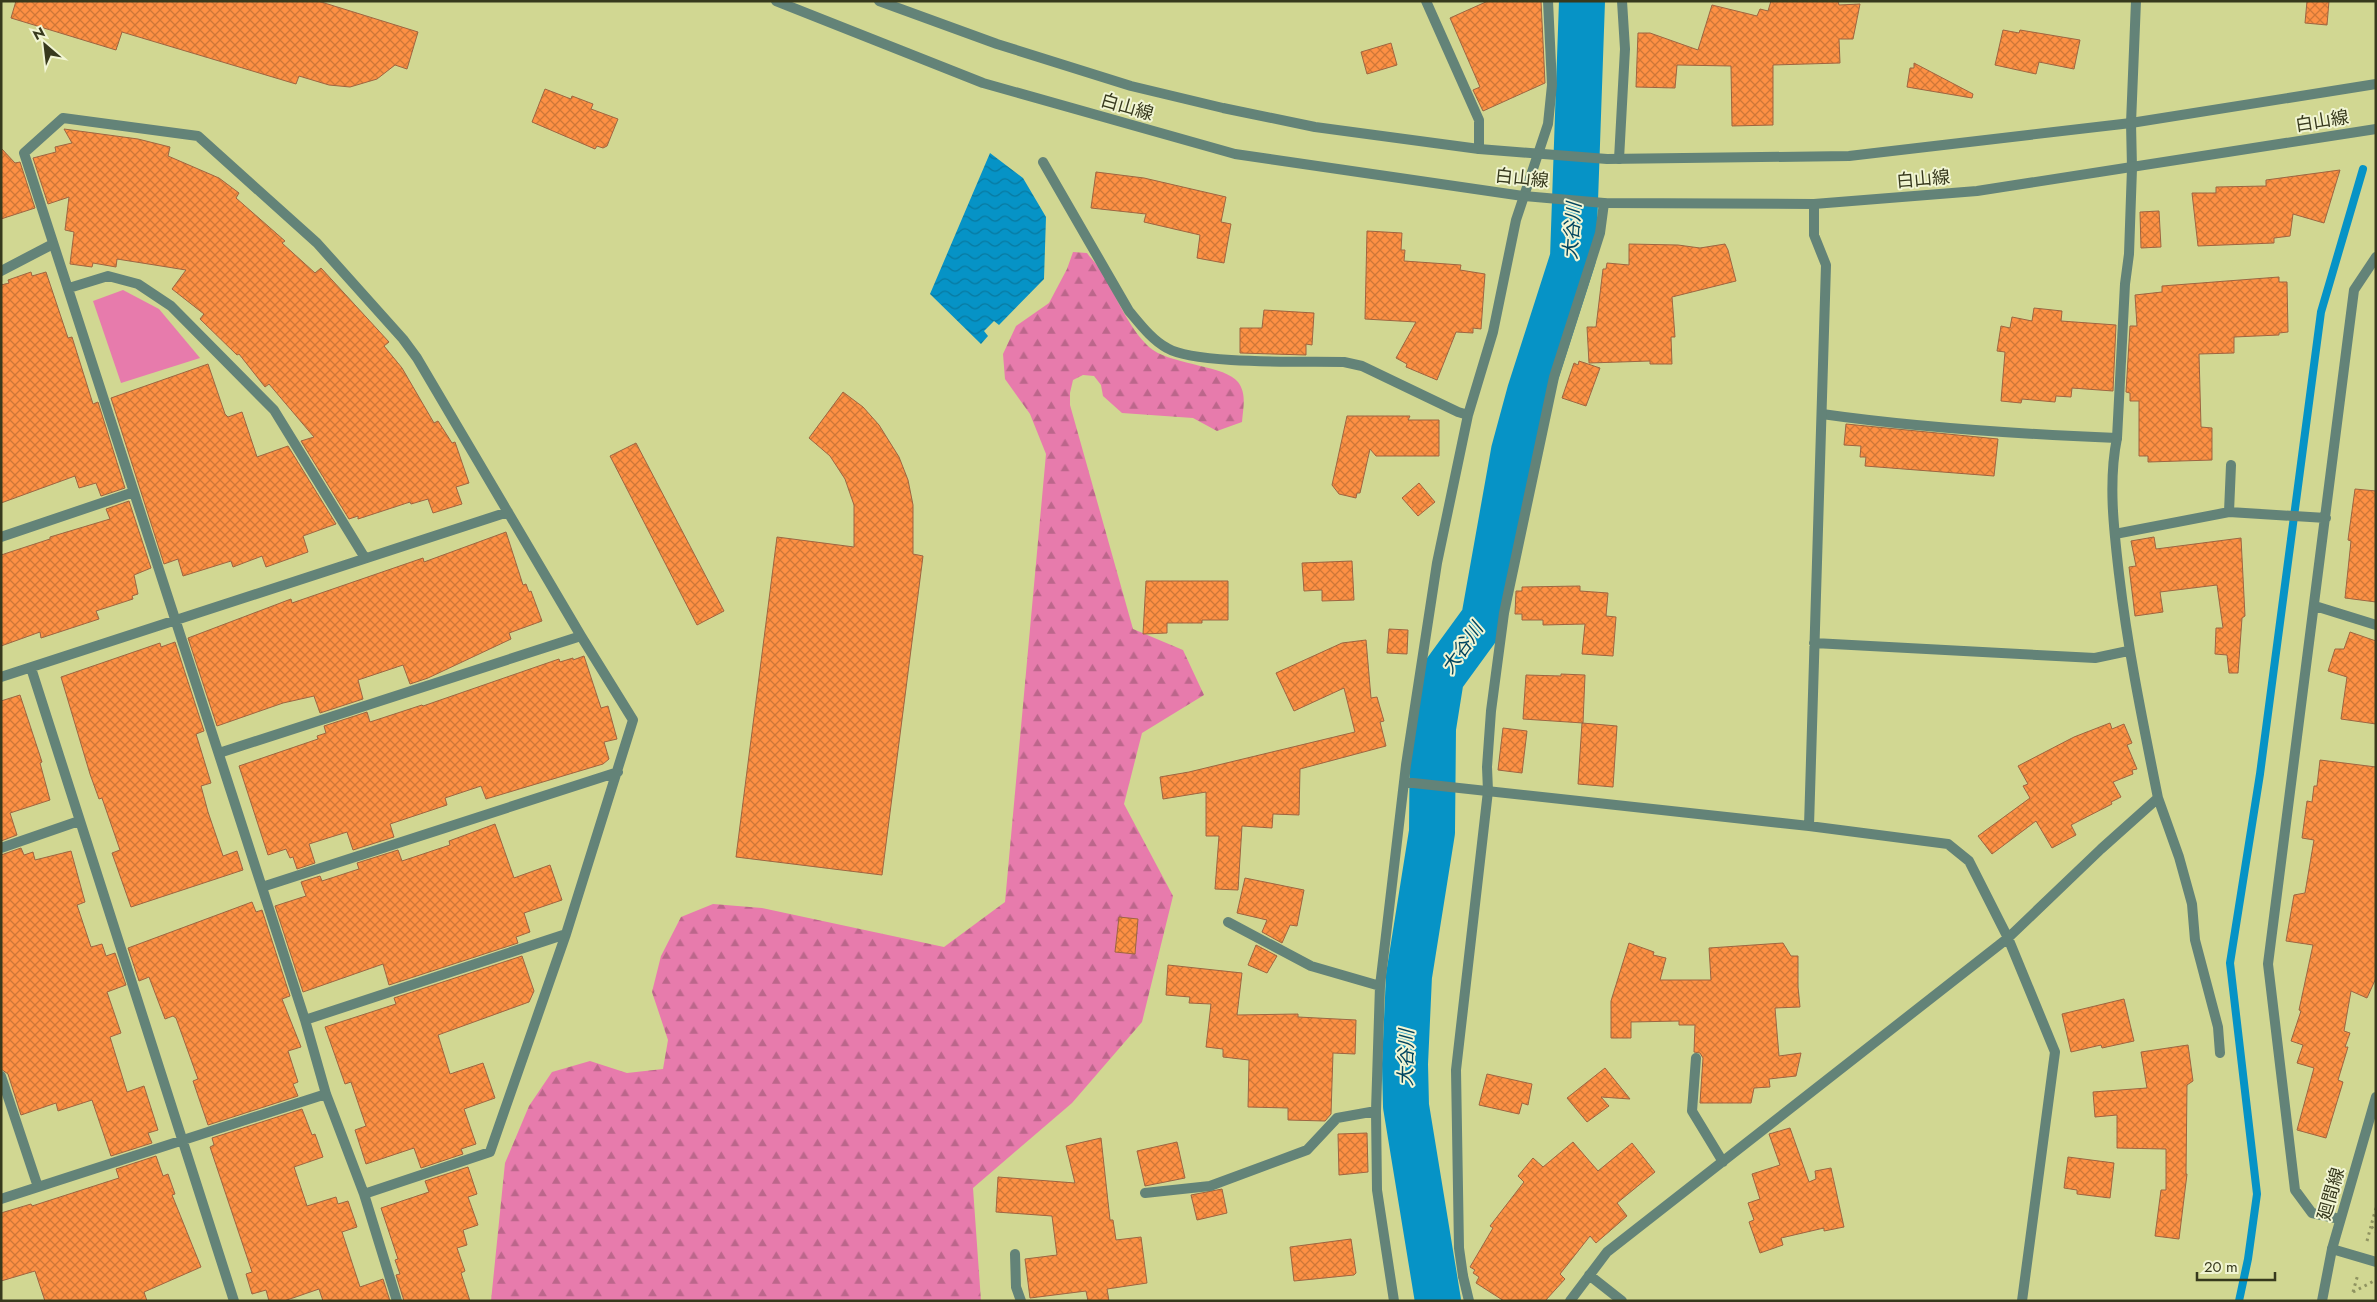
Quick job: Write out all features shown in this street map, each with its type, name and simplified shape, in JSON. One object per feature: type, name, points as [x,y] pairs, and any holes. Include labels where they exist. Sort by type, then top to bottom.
[{"type":"street","name":"白山線","points":[[776,1],[984,83],[1235,154],[1523,196],[1601,203],[1814,204],[1977,191],[2376,129]]},
{"type":"street","name":"白山線","points":[[878,1],[997,44],[1131,86],[1223,108],[1315,127],[1479,149],[1607,159],[1849,156],[2131,123],[2376,84]]},
{"type":"street","points":[[1426,1],[1479,120],[1479,149]]},
{"type":"street","points":[[1394,1301],[1377,1190],[1376,1112],[1380,986],[1410,783],[1437,563],[1468,415],[1493,332],[1523,196],[1543,154],[1552,84],[1548,1]]},
{"type":"street","points":[[1619,159],[1625,49],[1622,1]]},
{"type":"street","points":[[2136,1],[2131,123],[2132,168],[2129,254],[2125,284],[2117,438],[2114,454],[2115,534],[2128,652],[2158,798],[2179,857],[2192,904],[2195,940],[2218,1027],[2220,1053]]},
{"type":"street","points":[[364,1194],[490,1152],[566,934],[633,720],[581,636],[417,358],[404,339],[317,243],[198,136],[63,118],[24,153],[305,1020],[326,1094],[364,1194],[397,1301]]},
{"type":"street","points":[[1043,162],[1129,311],[1143,328],[1167,349],[1202,358],[1344,362],[1362,366],[1468,415]]},
{"type":"street","points":[[1469,1301],[1459,1248],[1456,1070],[1488,791],[1487,767],[1491,711],[1504,613],[1554,377],[1600,233],[1601,203]]},
{"type":"street","points":[[1809,826],[1826,265],[1814,235],[1814,204]]},
{"type":"street","points":[[1,271],[53,244]]},
{"type":"street","points":[[2340,1219],[2312,1213],[2295,1190],[2268,964],[2354,290],[2376,257]]},
{"type":"street","points":[[69,288],[108,276],[138,284],[171,306],[274,410],[365,558]]},
{"type":"street","points":[[1822,414],[1912,426],[1998,433],[2117,438]]},
{"type":"street","points":[[2229,512],[2231,465]]},
{"type":"street","points":[[1,536],[134,492]]},
{"type":"street","points":[[1,677],[175,622],[508,512]]},
{"type":"street","points":[[2115,534],[2229,512],[2326,518]]},
{"type":"street","points":[[2315,606],[2376,625]]},
{"type":"street","points":[[219,753],[581,636]]},
{"type":"street","points":[[1814,643],[2095,658],[2128,652]]},
{"type":"street","points":[[31,668],[183,1139],[231,1300]]},
{"type":"street","points":[[262,887],[618,772]]},
{"type":"street","points":[[1410,783],[1809,826],[1948,844],[1969,861],[2008,938],[2055,1052],[2022,1301]]},
{"type":"street","points":[[1570,1301],[1607,1252],[2008,938],[2158,798]]},
{"type":"street","points":[[1,848],[79,821]]},
{"type":"street","points":[[1228,922],[1311,966],[1380,986]]},
{"type":"street","points":[[305,1020],[566,934]]},
{"type":"street","points":[[1696,1058],[1692,1111],[1723,1162]]},
{"type":"street","points":[[1,1076],[38,1187]]},
{"type":"street","points":[[1,1199],[326,1094]]},
{"type":"street","name":"廻間線","points":[[2322,1301],[2332,1249],[2376,1097]]},
{"type":"street","points":[[1146,1192],[1210,1186],[1307,1150],[1337,1118],[1376,1112]]},
{"type":"street","points":[[2332,1249],[2376,1262]]},
{"type":"street","points":[[1015,1254],[1016,1287],[1021,1301]]},
{"type":"street","points":[[1589,1275],[1622,1301]]},
{"type":"path","points":[[2376,1208],[2371,1226],[2376,1232]]},
{"type":"path","points":[[2353,1292],[2376,1280]]},
{"type":"green space","points":[[1073,252],[1087,253],[1101,271],[1131,325],[1153,350],[1174,359],[1223,372],[1238,382],[1243,391],[1242,422],[1217,431],[1193,418],[1122,413],[1103,396],[1101,385],[1094,376],[1083,375],[1073,380],[1070,393],[1070,405],[1133,629],[1183,650],[1204,695],[1142,733],[1124,804],[1173,896],[1142,1022],[1072,1103],[973,1188],[981,1301],[491,1301],[505,1163],[529,1106],[552,1072],[590,1061],[627,1073],[663,1069],[668,1040],[652,992],[661,956],[681,917],[713,904],[762,908],[944,947],[1005,902],[1046,454],[1030,414],[1005,379],[1003,354],[1016,326],[1049,303],[1067,269]]},
{"type":"green space","points":[[123,290],[159,309],[200,358],[121,383],[93,301]]},
{"type":"water","points":[[990,153],[1023,178],[1046,217],[1044,279],[999,325],[994,321],[984,331],[988,336],[981,344],[930,294]]},
{"type":"building","points":[[16,1],[318,1],[418,32],[407,69],[395,65],[377,79],[350,87],[329,85],[299,76],[296,84],[122,32],[116,50],[11,18]]},
{"type":"building","points":[[1488,1],[1541,1],[1545,83],[1483,111],[1473,90],[1480,87],[1450,18]]},
{"type":"building","points":[[1771,1],[1838,1],[1839,5],[1860,4],[1853,39],[1839,39],[1840,63],[1773,65],[1773,125],[1732,126],[1731,66],[1677,65],[1675,88],[1636,87],[1638,33],[1650,33],[1698,50],[1712,5],[1757,16],[1760,9],[1768,11]]},
{"type":"building","points":[[2307,1],[2329,1],[2327,25],[2305,23]]},
{"type":"building","points":[[2003,30],[2019,33],[2020,30],[2080,40],[2074,69],[2039,62],[2036,74],[1995,65]]},
{"type":"building","points":[[1391,43],[1397,65],[1367,74],[1361,52]]},
{"type":"building","points":[[1914,63],[1973,94],[1972,98],[1907,87],[1910,68],[1914,68]]},
{"type":"building","points":[[545,89],[571,99],[572,96],[593,104],[591,109],[618,119],[607,146],[603,148],[597,146],[595,149],[532,122]]},
{"type":"building","points":[[64,129],[138,139],[170,147],[168,156],[219,178],[239,193],[236,198],[285,241],[282,243],[315,273],[321,268],[389,342],[384,346],[402,368],[434,423],[438,421],[452,443],[455,442],[469,483],[456,487],[462,504],[433,513],[428,499],[411,504],[410,502],[358,519],[358,516],[349,519],[301,441],[314,437],[269,384],[265,387],[239,354],[237,355],[200,319],[204,314],[172,289],[186,270],[117,259],[116,267],[93,263],[92,267],[70,264],[74,232],[65,230],[69,197],[48,204],[33,158],[56,152],[55,147],[72,143]]},
{"type":"building","points":[[1,148],[15,163],[20,162],[35,208],[1,219]]},
{"type":"building","points":[[2340,170],[2324,223],[2293,214],[2290,236],[2274,238],[2274,243],[2198,246],[2192,193],[2216,193],[2216,187],[2266,186],[2266,180]]},
{"type":"building","points":[[1096,172],[1144,178],[1226,197],[1221,222],[1231,224],[1224,263],[1197,258],[1200,235],[1144,222],[1146,214],[1091,208]]},
{"type":"building","points":[[2159,211],[2161,247],[2141,248],[2140,212]]},
{"type":"building","points":[[1367,231],[1402,233],[1401,250],[1405,250],[1404,261],[1461,265],[1460,270],[1485,274],[1481,329],[1473,328],[1473,333],[1456,332],[1437,380],[1406,367],[1407,364],[1396,358],[1416,322],[1365,319]]},
{"type":"building","points":[[1629,244],[1678,245],[1700,248],[1725,244],[1728,250],[1736,281],[1672,297],[1675,337],[1671,337],[1672,364],[1650,364],[1650,361],[1589,363],[1587,327],[1596,327],[1603,269],[1606,269],[1607,263],[1629,265]]},
{"type":"building","points":[[31,272],[32,276],[46,272],[68,338],[72,337],[93,404],[98,402],[125,488],[101,496],[96,483],[79,488],[75,476],[1,503],[1,285],[9,283],[8,280]]},
{"type":"building","points":[[2279,277],[2279,282],[2287,282],[2288,332],[2279,333],[2279,335],[2234,337],[2234,353],[2199,354],[2201,427],[2212,428],[2212,460],[2148,462],[2148,456],[2139,456],[2139,401],[2130,401],[2130,393],[2126,392],[2130,326],[2137,326],[2135,295],[2162,292],[2162,286]]},
{"type":"building","points":[[2034,308],[2062,311],[2061,321],[2116,325],[2113,391],[2072,388],[2071,397],[2056,396],[2055,402],[2022,399],[2021,403],[2001,401],[2005,352],[1997,351],[2001,326],[2010,328],[2012,317],[2032,321]]},
{"type":"building","points":[[1264,310],[1314,313],[1312,345],[1306,344],[1306,355],[1240,353],[1240,328],[1262,328]]},
{"type":"building","points":[[1579,361],[1600,368],[1586,406],[1562,398],[1574,363],[1578,365]]},
{"type":"building","points":[[208,364],[225,414],[228,417],[242,412],[257,457],[288,446],[336,524],[303,536],[308,552],[266,567],[262,556],[233,567],[231,561],[183,576],[178,559],[164,564],[111,398]]},
{"type":"building","points":[[843,392],[863,407],[879,425],[899,457],[908,480],[913,505],[913,554],[923,556],[882,875],[736,857],[777,537],[854,547],[854,505],[845,479],[830,456],[809,438]]},
{"type":"building","points":[[1347,416],[1410,416],[1408,420],[1439,420],[1439,456],[1376,456],[1370,449],[1360,493],[1357,493],[1356,498],[1339,494],[1332,485]]},
{"type":"building","points":[[1846,424],[1998,439],[1994,476],[1865,466],[1866,457],[1860,457],[1861,446],[1844,445]]},
{"type":"building","points":[[636,443],[724,611],[697,625],[610,456]]},
{"type":"building","points":[[1419,483],[1435,502],[1418,516],[1402,498]]},
{"type":"building","points":[[2355,489],[2376,491],[2376,602],[2345,598],[2351,541],[2348,540]]},
{"type":"building","points":[[129,501],[151,568],[134,575],[138,594],[132,596],[133,599],[96,611],[99,619],[41,638],[40,632],[1,646],[1,555],[50,539],[50,537],[110,519],[106,509]]},
{"type":"building","points":[[506,532],[523,585],[526,584],[529,592],[531,591],[542,621],[509,633],[511,639],[428,678],[410,684],[403,665],[358,680],[363,699],[320,713],[314,696],[283,703],[217,726],[188,638],[291,599],[292,603],[423,558],[424,562]]},
{"type":"building","points":[[2154,537],[2156,549],[2241,538],[2245,616],[2242,618],[2238,673],[2229,673],[2227,655],[2215,654],[2216,628],[2223,628],[2217,585],[2160,592],[2163,612],[2135,616],[2129,567],[2136,566],[2131,541]]},
{"type":"building","points":[[1352,561],[1354,600],[1322,601],[1322,590],[1304,591],[1302,563]]},
{"type":"building","points":[[1146,581],[1228,581],[1228,620],[1202,620],[1202,623],[1167,623],[1167,633],[1143,634]]},
{"type":"building","points":[[1580,586],[1580,591],[1608,593],[1606,616],[1616,617],[1613,656],[1582,654],[1585,624],[1543,625],[1543,620],[1522,620],[1522,614],[1515,614],[1516,591],[1522,591],[1522,587]]},
{"type":"building","points":[[1389,629],[1408,630],[1407,654],[1387,653]]},
{"type":"building","points":[[2350,632],[2376,641],[2376,724],[2341,719],[2347,677],[2328,671],[2335,649],[2344,649]]},
{"type":"building","points":[[1366,640],[1371,698],[1377,697],[1384,721],[1380,722],[1386,746],[1300,769],[1299,815],[1273,814],[1272,828],[1242,826],[1238,890],[1215,889],[1219,836],[1206,836],[1206,792],[1163,799],[1160,777],[1189,772],[1355,732],[1344,688],[1294,711],[1276,673],[1342,643]]},
{"type":"building","points":[[175,642],[204,731],[196,734],[211,783],[201,786],[208,812],[223,856],[237,851],[243,870],[131,907],[112,853],[120,850],[102,798],[99,799],[90,774],[61,677],[160,643],[161,647]]},
{"type":"building","points":[[584,656],[601,708],[608,706],[617,739],[604,742],[609,759],[603,764],[486,799],[481,786],[445,798],[447,805],[390,824],[394,837],[353,850],[347,832],[309,844],[315,863],[297,869],[293,857],[290,858],[286,849],[268,855],[239,766],[318,739],[317,736],[326,733],[324,726],[367,712],[370,722],[423,706],[559,659],[560,662]]},
{"type":"building","points":[[1561,674],[1585,675],[1583,723],[1523,719],[1526,675],[1561,676]]},
{"type":"building","points":[[20,695],[42,762],[40,763],[50,800],[10,813],[17,835],[1,841],[1,701]]},
{"type":"building","points":[[1582,723],[1617,726],[1613,787],[1578,784]]},
{"type":"building","points":[[2110,723],[2112,729],[2124,724],[2132,743],[2127,745],[2137,769],[2132,770],[2133,774],[2113,782],[2121,797],[2111,802],[2112,804],[2071,825],[2076,835],[2052,848],[2036,821],[1992,854],[1978,836],[2030,798],[2023,786],[2028,784],[2018,766],[2074,737]]},
{"type":"building","points":[[1503,728],[1527,731],[1522,773],[1498,770]]},
{"type":"building","points":[[2320,760],[2376,767],[2376,978],[2367,998],[2351,991],[2344,1031],[2350,1033],[2345,1047],[2348,1047],[2338,1080],[2343,1082],[2326,1138],[2297,1130],[2314,1068],[2297,1063],[2303,1045],[2291,1041],[2301,1011],[2299,1010],[2313,945],[2286,941],[2294,895],[2305,893],[2314,840],[2302,838],[2307,801],[2312,802],[2314,786],[2317,786]]},
{"type":"building","points":[[495,824],[514,878],[550,865],[562,900],[524,913],[530,932],[516,937],[518,943],[389,985],[383,964],[303,992],[275,906],[306,896],[301,882],[320,876],[322,881],[359,869],[357,863],[398,850],[402,861],[450,845],[449,841]]},
{"type":"building","points":[[21,848],[24,855],[33,852],[35,860],[71,851],[85,902],[77,905],[91,947],[102,944],[106,956],[115,953],[126,985],[107,992],[121,1033],[110,1037],[127,1092],[144,1086],[158,1130],[148,1133],[152,1143],[111,1156],[92,1100],[58,1111],[56,1103],[21,1115],[8,1074],[1,1069],[1,855]]},
{"type":"building","points":[[1245,878],[1304,890],[1297,926],[1290,925],[1282,943],[1262,932],[1267,920],[1237,913]]},
{"type":"building","points":[[252,902],[256,912],[262,910],[290,996],[282,999],[301,1047],[288,1051],[298,1082],[293,1084],[298,1096],[208,1125],[193,1081],[198,1079],[176,1018],[173,1016],[165,1019],[149,977],[139,981],[128,948]]},
{"type":"building","points":[[1119,917],[1138,919],[1135,954],[1115,952]]},
{"type":"building","points":[[1629,943],[1654,952],[1653,955],[1666,958],[1660,980],[1711,980],[1709,948],[1783,943],[1791,956],[1798,956],[1800,1007],[1775,1008],[1779,1056],[1801,1053],[1796,1076],[1769,1079],[1770,1087],[1754,1088],[1751,1103],[1700,1103],[1703,1058],[1700,1053],[1694,1052],[1695,1025],[1679,1025],[1679,1021],[1631,1022],[1631,1038],[1611,1038],[1611,1001]]},
{"type":"building","points":[[1256,945],[1277,956],[1267,973],[1248,965]]},
{"type":"building","points":[[522,956],[534,991],[529,1002],[438,1035],[450,1074],[483,1063],[495,1098],[464,1109],[476,1144],[461,1149],[463,1154],[421,1168],[414,1148],[366,1164],[355,1130],[366,1126],[351,1082],[345,1084],[325,1027],[396,1004],[394,998]]},
{"type":"building","points":[[1168,965],[1242,973],[1237,1015],[1298,1014],[1298,1017],[1356,1020],[1355,1054],[1333,1053],[1331,1114],[1325,1121],[1288,1120],[1288,1108],[1248,1107],[1249,1060],[1223,1057],[1223,1049],[1206,1047],[1211,1004],[1189,1003],[1190,997],[1166,995]]},
{"type":"building","points":[[2124,999],[2134,1041],[2102,1048],[2101,1045],[2071,1052],[2062,1014]]},
{"type":"building","points":[[2188,1045],[2193,1081],[2187,1085],[2187,1174],[2179,1239],[2155,1236],[2161,1190],[2166,1190],[2166,1149],[2117,1148],[2117,1115],[2095,1117],[2093,1092],[2147,1088],[2141,1052]]},
{"type":"building","points":[[1605,1068],[1630,1099],[1601,1097],[1609,1106],[1587,1122],[1567,1098]]},
{"type":"building","points":[[1487,1074],[1532,1084],[1528,1105],[1522,1103],[1519,1114],[1479,1105]]},
{"type":"building","points":[[302,1109],[312,1135],[315,1134],[323,1157],[294,1167],[307,1206],[336,1197],[338,1204],[348,1201],[357,1227],[342,1232],[360,1287],[383,1279],[390,1301],[323,1301],[319,1289],[284,1301],[269,1301],[266,1290],[252,1294],[246,1274],[252,1272],[210,1147],[214,1145],[212,1138]]},
{"type":"building","points":[[1790,1128],[1809,1182],[1816,1179],[1815,1171],[1831,1168],[1844,1227],[1824,1231],[1824,1228],[1781,1238],[1783,1245],[1760,1253],[1749,1222],[1754,1220],[1748,1203],[1760,1199],[1752,1174],[1780,1165],[1769,1134]]},
{"type":"building","points":[[1367,1133],[1368,1172],[1339,1175],[1338,1134]]},
{"type":"building","points":[[1101,1138],[1110,1220],[1113,1220],[1116,1240],[1141,1237],[1147,1283],[1107,1289],[1109,1301],[1088,1301],[1086,1291],[1030,1298],[1025,1259],[1057,1255],[1052,1216],[996,1212],[998,1177],[1075,1183],[1066,1146]]},
{"type":"building","points":[[1177,1142],[1185,1178],[1145,1186],[1137,1151]]},
{"type":"building","points":[[1573,1142],[1598,1171],[1632,1143],[1655,1172],[1617,1203],[1627,1216],[1596,1243],[1590,1236],[1560,1274],[1565,1279],[1545,1301],[1504,1301],[1476,1283],[1479,1277],[1473,1273],[1475,1270],[1470,1267],[1493,1228],[1490,1226],[1524,1182],[1518,1176],[1533,1158],[1543,1167]]},
{"type":"building","points":[[156,1156],[163,1176],[168,1174],[175,1194],[172,1195],[201,1267],[144,1292],[147,1301],[45,1301],[35,1271],[1,1281],[1,1213],[31,1204],[32,1206],[119,1178],[116,1169]]},
{"type":"building","points":[[2068,1157],[2114,1163],[2110,1198],[2077,1194],[2077,1190],[2064,1188]]},
{"type":"building","points":[[468,1167],[477,1194],[468,1197],[478,1225],[463,1230],[467,1245],[457,1248],[465,1271],[461,1273],[470,1301],[404,1301],[396,1275],[400,1274],[395,1260],[398,1259],[381,1208],[429,1192],[425,1181]]},
{"type":"building","points":[[1222,1189],[1227,1213],[1197,1220],[1191,1195]]},
{"type":"building","points":[[1351,1239],[1356,1273],[1354,1275],[1294,1281],[1290,1247]]},
{"type":"waterway","name":"大谷川","points":[[1438,1301],[1406,1106],[1405,1064],[1409,976],[1432,832],[1433,728],[1441,678],[1484,619],[1514,451],[1530,392],[1573,258],[1582,1]]},
{"type":"waterway","points":[[2239,1301],[2248,1259],[2257,1194],[2230,963],[2260,774],[2321,312],[2363,169]]}]
